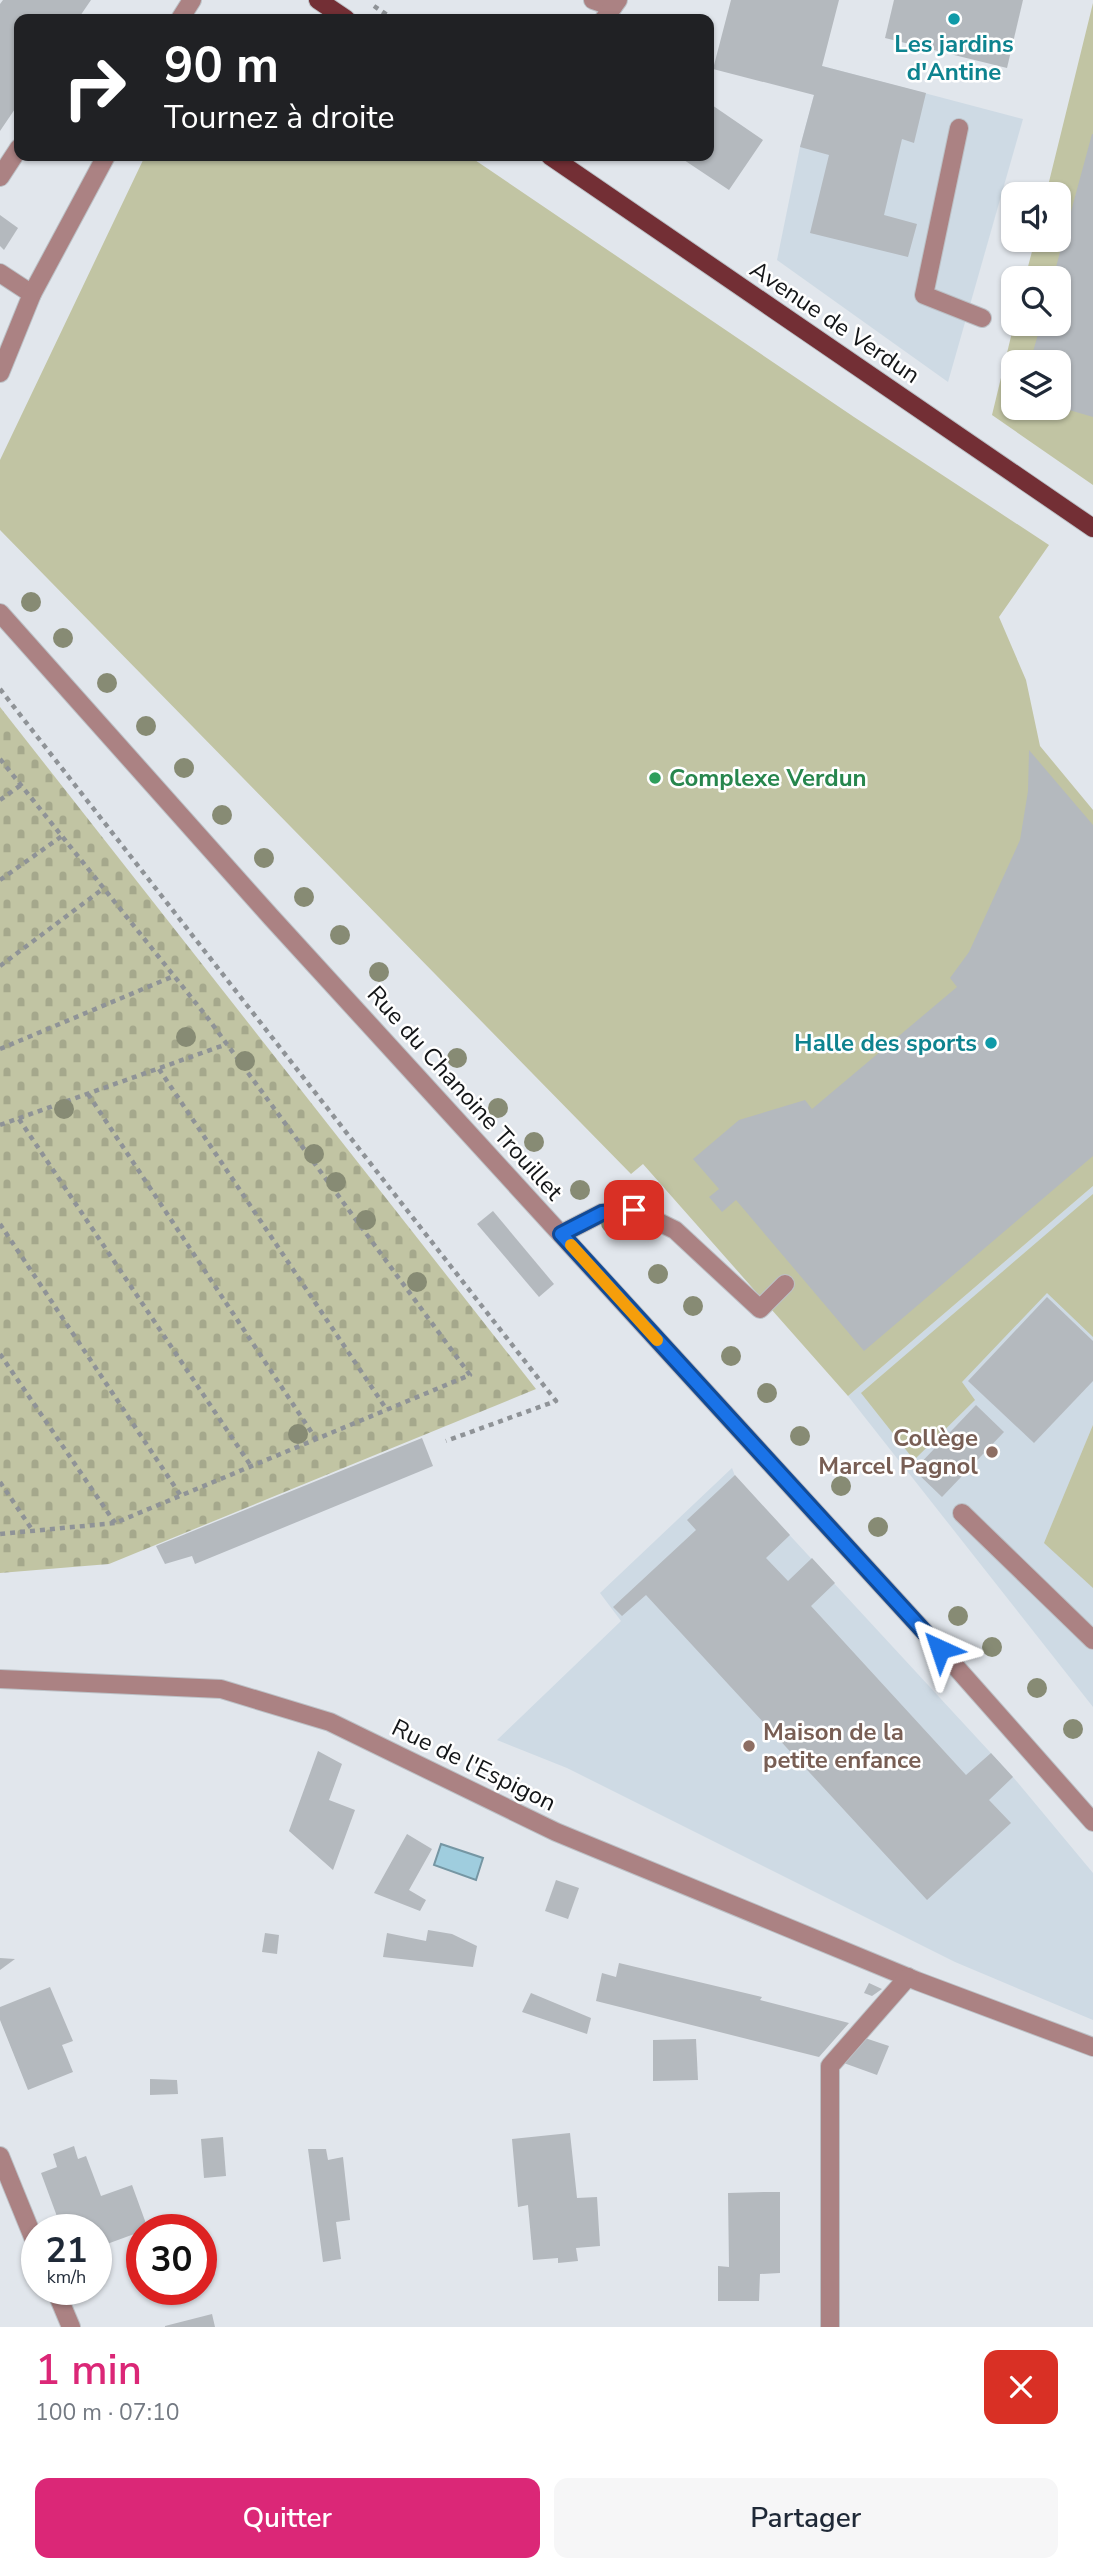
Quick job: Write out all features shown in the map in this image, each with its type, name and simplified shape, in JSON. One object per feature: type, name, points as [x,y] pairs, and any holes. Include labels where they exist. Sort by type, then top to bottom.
[{"type":"main road","points":[[318,0],[339,14]]},
{"type":"main road","name":"Avenue de Verdun","points":[[557,161],[1093,528]]},
{"type":"street","points":[[593,0],[612,9]]},
{"type":"street","points":[[959,128],[924,295],[982,318]]},
{"type":"street","points":[[0,177],[14,156]]},
{"type":"street","points":[[0,373],[32,294],[103,161]]},
{"type":"street","points":[[0,273],[32,294]]},
{"type":"street","name":"Rue du Chanoine Trouillet","points":[[0,613],[280,927],[1090,1813]]},
{"type":"street","points":[[561,1234],[602,1213],[634,1210],[675,1230],[760,1309],[785,1284]]},
{"type":"street","points":[[962,1513],[1093,1640]]},
{"type":"street","name":"Rue de l'Espigon","points":[[0,1679],[221,1689],[330,1722],[556,1832],[913,1979],[1093,2047]]},
{"type":"street","points":[[830,2327],[830,2066],[913,1979]]},
{"type":"street","points":[[0,2156],[24,2214]]},
{"type":"street","points":[[62,2305],[71,2327]]},
{"type":"path","points":[[367,0],[387,14]]},
{"type":"path","points":[[0,689],[556,1401],[446,1441]]},
{"type":"path","points":[[0,759],[228,1044],[470,1375],[114,1523],[0,1534]]},
{"type":"path","points":[[0,800],[21,785]]},
{"type":"path","points":[[0,880],[62,836]]},
{"type":"path","points":[[0,966],[104,888]]},
{"type":"path","points":[[1,1046],[174,976]]},
{"type":"path","points":[[0,1125],[228,1044]]},
{"type":"path","points":[[159,1069],[387,1410]]},
{"type":"path","points":[[88,1094],[316,1439]]},
{"type":"path","points":[[19,1119],[251,1466]]},
{"type":"path","points":[[0,1224],[181,1496]]},
{"type":"path","points":[[0,1354],[114,1523]]},
{"type":"path","points":[[0,1482],[33,1531]]},
{"type":"shaded area","points":[[822,66],[1023,119],[1005,182],[1001,182],[1001,196],[948,382],[777,260],[800,147]]},
{"type":"shaded area","name":"Collège Marcel Pagnol","points":[[1093,1186],[1093,1707],[848,1396]]},
{"type":"shaded area","name":"Maison de la petite enfance","points":[[732,1468],[735,1476],[1013,1777],[1093,1873],[1093,2020],[955,1962],[567,1768],[497,1740],[621,1621],[600,1593]]},
{"type":"green space","points":[[1093,3],[1093,485],[992,415],[1001,378],[1001,420],[1071,420],[1071,350],[1008,350],[1011,336],[1071,336],[1071,266],[1028,266],[1032,252],[1071,252],[1071,182],[1049,182]]},
{"type":"green space","name":"Complexe Verdun","points":[[143,161],[476,161],[854,417],[1049,545],[999,617],[1026,680],[1040,746],[1093,810],[1093,1186],[848,1396],[643,1164],[631,1174],[0,530],[0,460]]},
{"type":"green space","points":[[0,707],[536,1389],[109,1564],[0,1573]]},
{"type":"green space","points":[[1093,1194],[1093,1337],[1047,1293],[962,1382],[975,1400],[914,1460],[861,1393]]},
{"type":"green space","points":[[1093,1425],[1093,1588],[1044,1543]]},
{"type":"water","points":[[441,1844],[483,1858],[476,1880],[434,1865]]},
{"type":"building","points":[[3,0],[91,0],[81,14],[14,14],[14,110],[0,131],[0,4]]},
{"type":"building","points":[[731,0],[839,0],[822,66],[926,93],[914,143],[902,139],[884,215],[917,224],[908,257],[810,233],[829,155],[800,147],[814,95],[714,69]]},
{"type":"building","name":"Les jardins d'Antine","points":[[894,0],[1023,0],[1007,68],[885,38]]},
{"type":"building","points":[[714,106],[763,140],[729,190],[686,161],[714,161]]},
{"type":"building","points":[[1093,134],[1093,417],[1071,411],[1071,350],[1033,350],[1038,336],[1071,336],[1071,266],[1056,266],[1060,252],[1071,252],[1071,212]]},
{"type":"building","points":[[0,215],[18,228],[4,250],[0,246]]},
{"type":"building","name":"Halle des sports","points":[[1029,750],[1093,825],[1093,1156],[864,1351],[736,1200],[722,1212],[709,1197],[719,1189],[693,1159],[739,1120],[805,1100],[812,1109],[957,987],[950,978],[969,952],[1020,840],[1028,791]]},
{"type":"building","points":[[493,1211],[554,1284],[539,1297],[477,1224]]},
{"type":"building","points":[[1047,1297],[1093,1341],[1093,1381],[1034,1443],[968,1381]]},
{"type":"building","points":[[976,1405],[1004,1432],[942,1497],[914,1470]]},
{"type":"building","points":[[422,1438],[433,1466],[195,1564],[192,1556],[165,1564],[156,1546]]},
{"type":"building","points":[[735,1475],[790,1535],[766,1558],[788,1581],[812,1558],[835,1583],[811,1606],[966,1775],[991,1753],[1013,1777],[989,1800],[1011,1823],[927,1900],[646,1595],[622,1616],[613,1607],[696,1530],[687,1520]]},
{"type":"building","points":[[318,1751],[342,1764],[329,1800],[355,1810],[333,1870],[289,1831]]},
{"type":"building","points":[[407,1834],[432,1849],[409,1890],[426,1900],[420,1911],[374,1893]]},
{"type":"building","points":[[556,1880],[579,1888],[568,1919],[545,1911]]},
{"type":"building","points":[[428,1930],[452,1934],[477,1946],[473,1967],[383,1957],[387,1933],[426,1941]]},
{"type":"building","points":[[265,1933],[279,1935],[277,1954],[262,1952]]},
{"type":"building","points":[[0,1958],[15,1959],[0,1970]]},
{"type":"building","points":[[619,1963],[762,1997],[760,2000],[849,2023],[819,2057],[596,2001],[602,1973],[616,1977]]},
{"type":"building","points":[[869,1983],[882,1989],[872,1996],[864,1993]]},
{"type":"building","points":[[50,1987],[73,2041],[62,2045],[73,2072],[28,2090],[0,2020],[0,2007]]},
{"type":"building","points":[[531,1993],[591,2018],[587,2034],[522,2012]]},
{"type":"building","points":[[865,2038],[889,2046],[877,2075],[841,2062]]},
{"type":"building","points":[[696,2039],[698,2080],[653,2081],[653,2040]]},
{"type":"building","points":[[150,2079],[177,2080],[178,2094],[150,2095]]},
{"type":"building","points":[[570,2133],[577,2198],[597,2197],[600,2246],[576,2248],[578,2261],[558,2263],[558,2258],[533,2260],[528,2205],[518,2207],[512,2139]]},
{"type":"building","points":[[223,2137],[226,2176],[204,2178],[201,2139]]},
{"type":"building","points":[[74,2146],[78,2159],[86,2156],[101,2196],[132,2185],[143,2214],[126,2214],[126,2237],[112,2242],[112,2214],[56,2214],[41,2173],[57,2167],[53,2154]]},
{"type":"building","points":[[308,2149],[326,2149],[328,2160],[343,2157],[350,2220],[336,2222],[341,2259],[323,2262]]},
{"type":"building","points":[[780,2192],[780,2273],[760,2274],[759,2301],[718,2301],[718,2266],[729,2267],[728,2193]]},
{"type":"building","points":[[212,2314],[215,2327],[165,2327],[165,2326]]},
{"type":"slow traffic","points":[[571,1245],[657,1340]]},
{"type":"place","name":"Les jardins d'Antine","points":[[954,19]]},
{"type":"place","name":"Complexe Verdun","points":[[655,778]]},
{"type":"place","name":"Halle des sports","points":[[991,1043]]},
{"type":"place","name":"Collège Marcel Pagnol","points":[[992,1452]]},
{"type":"place","name":"Maison de la petite enfance","points":[[749,1746]]},
{"type":"route","points":[[634,1210],[602,1213],[561,1234],[940,1649]]}]
